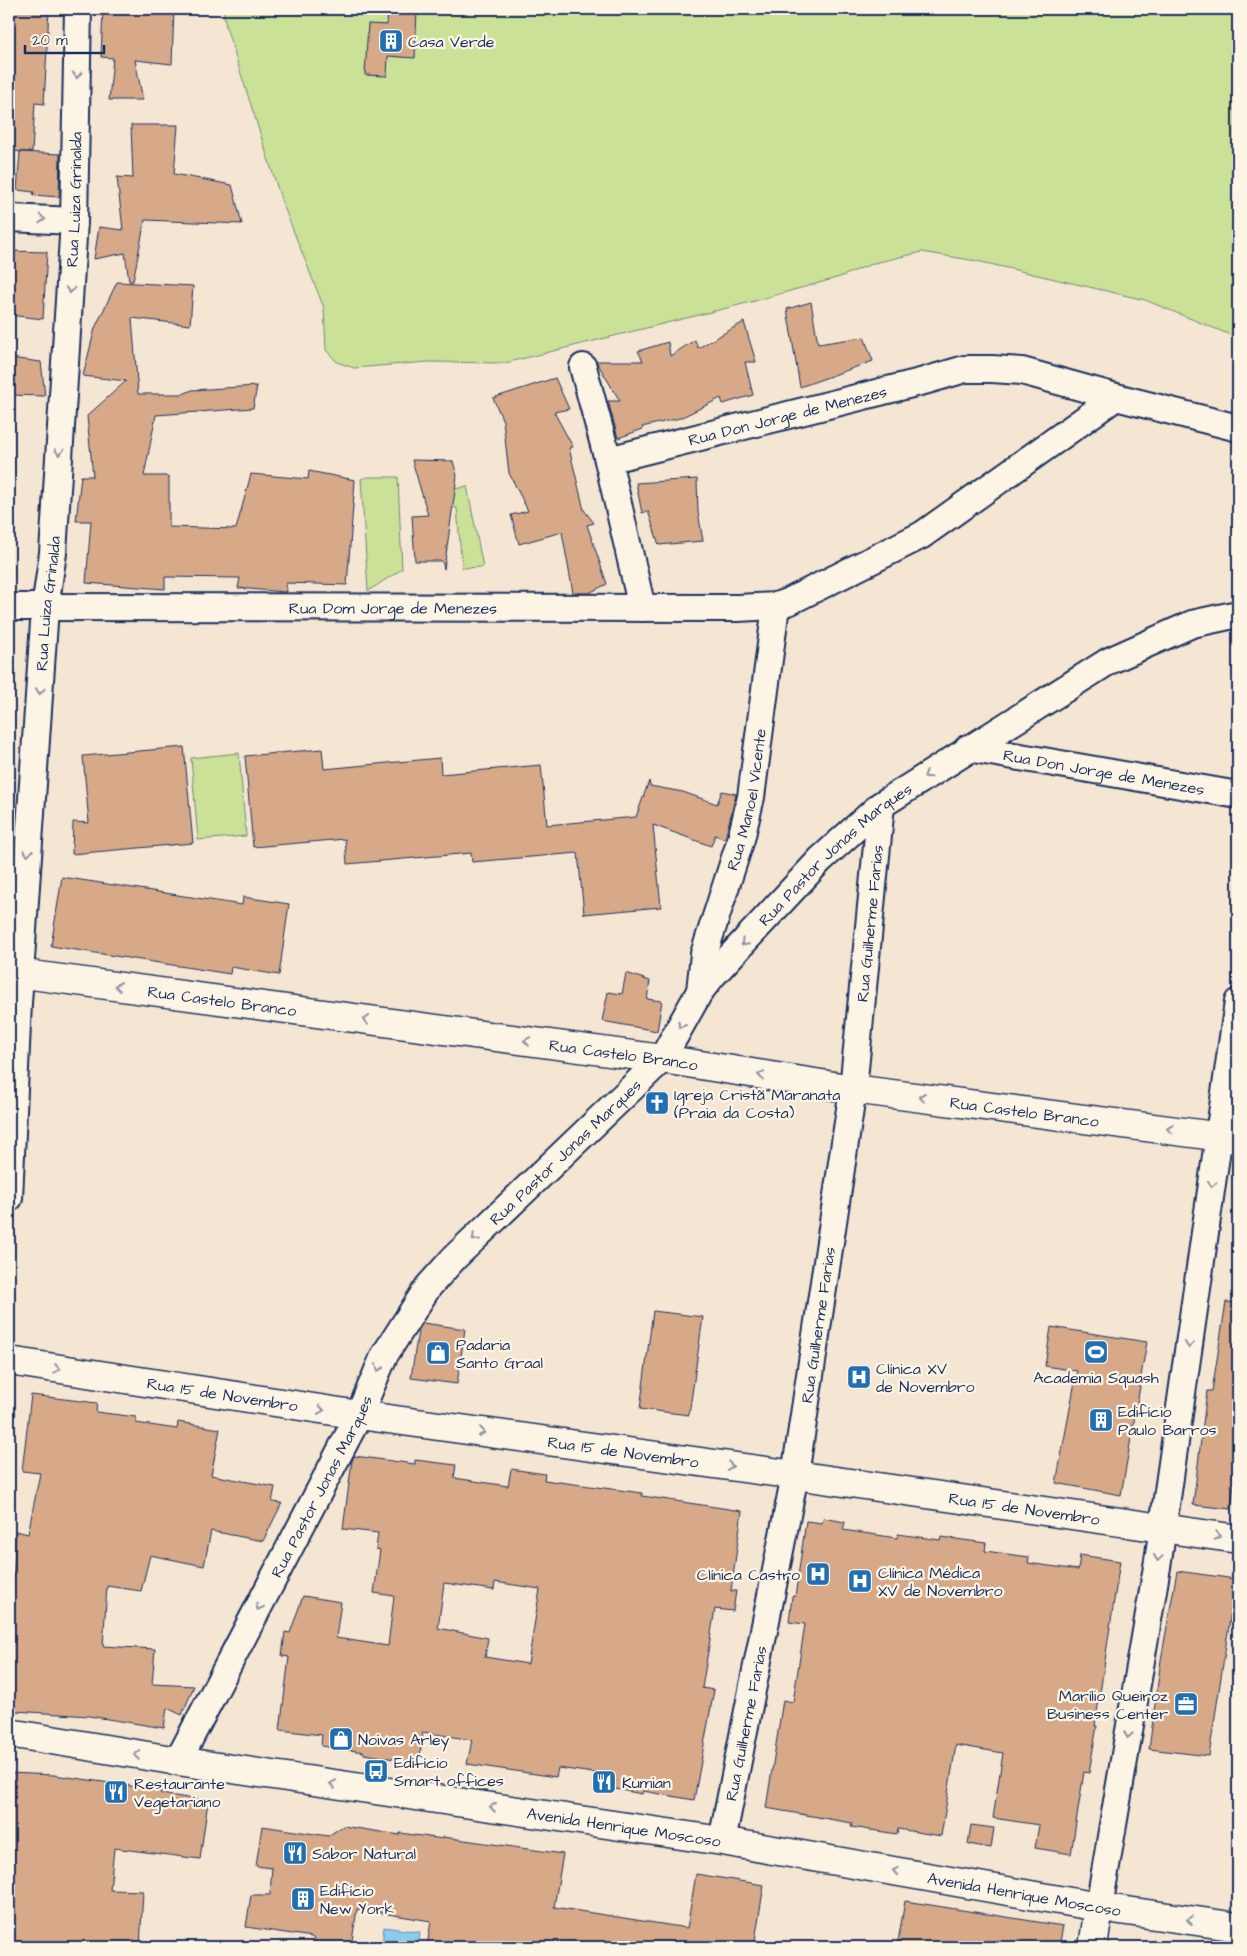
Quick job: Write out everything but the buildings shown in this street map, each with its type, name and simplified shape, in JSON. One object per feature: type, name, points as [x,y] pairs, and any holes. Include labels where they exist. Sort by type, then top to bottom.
[{"type":"main road","name":"Rua Castelo Branco","points":[[14,972],[662,1059],[853,1089],[1228,1137]]},
{"type":"main road","name":"Rua 15 de Novembro","points":[[9,1361],[359,1415],[1238,1539]]},
{"type":"main road","name":"Avenida Henrique Moscoso","points":[[9,1733],[178,1761],[722,1841],[1099,1907],[1238,1927]]},
{"type":"main road","points":[[1093,1947],[1099,1907]]},
{"type":"street","name":"Rua Luiza Grinalda","points":[[9,1198],[14,972],[45,608],[53,553],[74,221],[78,9]]},
{"type":"street","points":[[9,218],[74,221]]},
{"type":"street","points":[[583,367],[608,460],[642,608]]},
{"type":"street","name":"Rua Don Jorge de Menezes","points":[[608,460],[924,381],[965,369],[992,368],[1022,371],[1116,398],[1238,428]]},
{"type":"street","points":[[776,606],[806,594],[922,535],[1116,398]]},
{"type":"street","name":"Rua Dom Jorge de Menezes","points":[[9,607],[738,608],[776,606]]},
{"type":"street","name":"Rua Manoel Vicente","points":[[700,991],[704,954],[741,839],[751,797],[776,606]]},
{"type":"street","name":"Rua Pastor Jonas Marques","points":[[178,1761],[359,1415],[384,1356],[428,1287],[454,1257],[662,1059],[700,991],[820,860],[881,805],[968,748],[1109,661],[1192,624],[1238,614]]},
{"type":"street","name":"Rua Don Jorge de Menezes","points":[[968,748],[1238,795]]},
{"type":"street","name":"Rua Guilherme Farias","points":[[722,1841],[795,1475],[853,1089],[881,805]]},
{"type":"street","points":[[1099,1907],[1228,1137],[1238,1002]]},
{"type":"green space","points":[[223,9],[1238,9],[1238,338],[1145,300],[977,261],[922,252],[874,263],[840,277],[751,302],[505,363],[428,362],[354,368],[337,362],[326,350],[324,308],[282,202],[226,27]]},
{"type":"green space","points":[[367,477],[398,477],[402,569],[368,591],[361,479]]},
{"type":"green space","points":[[467,486],[483,567],[462,568],[457,508],[426,505],[426,497]]},
{"type":"green space","points":[[239,753],[246,836],[198,840],[191,758]]},
{"type":"water","points":[[384,1927],[420,1932],[418,1947],[382,1945]]},
{"type":"place","name":"Casa Verde","points":[[391,41]]},
{"type":"place","name":"Igreja Cristã Maranata (Praia da Costa)","points":[[657,1103]]},
{"type":"place","name":"Academia Squash","points":[[1096,1352]]},
{"type":"place","name":"Padaria Santo Graal","points":[[438,1353]]},
{"type":"place","name":"Clínica XV de Novembro","points":[[859,1377]]},
{"type":"place","name":"Edifício Paulo Barros","points":[[1101,1420]]},
{"type":"place","name":"Clínica Castro","points":[[818,1574]]},
{"type":"place","name":"Clínica Médica XV de Novembro","points":[[860,1581]]},
{"type":"place","name":"Marílio Queiroz Business Center","points":[[1186,1704]]},
{"type":"place","name":"Noivas Arley","points":[[341,1739]]},
{"type":"place","name":"Edifício Smart offices","points":[[376,1771]]},
{"type":"place","name":"Kumian","points":[[604,1782]]},
{"type":"place","name":"Restaurante Vegetariano","points":[[116,1792]]},
{"type":"place","name":"Sabor Natural","points":[[295,1853]]},
{"type":"place","name":"Edifício New York","points":[[303,1899]]}]
